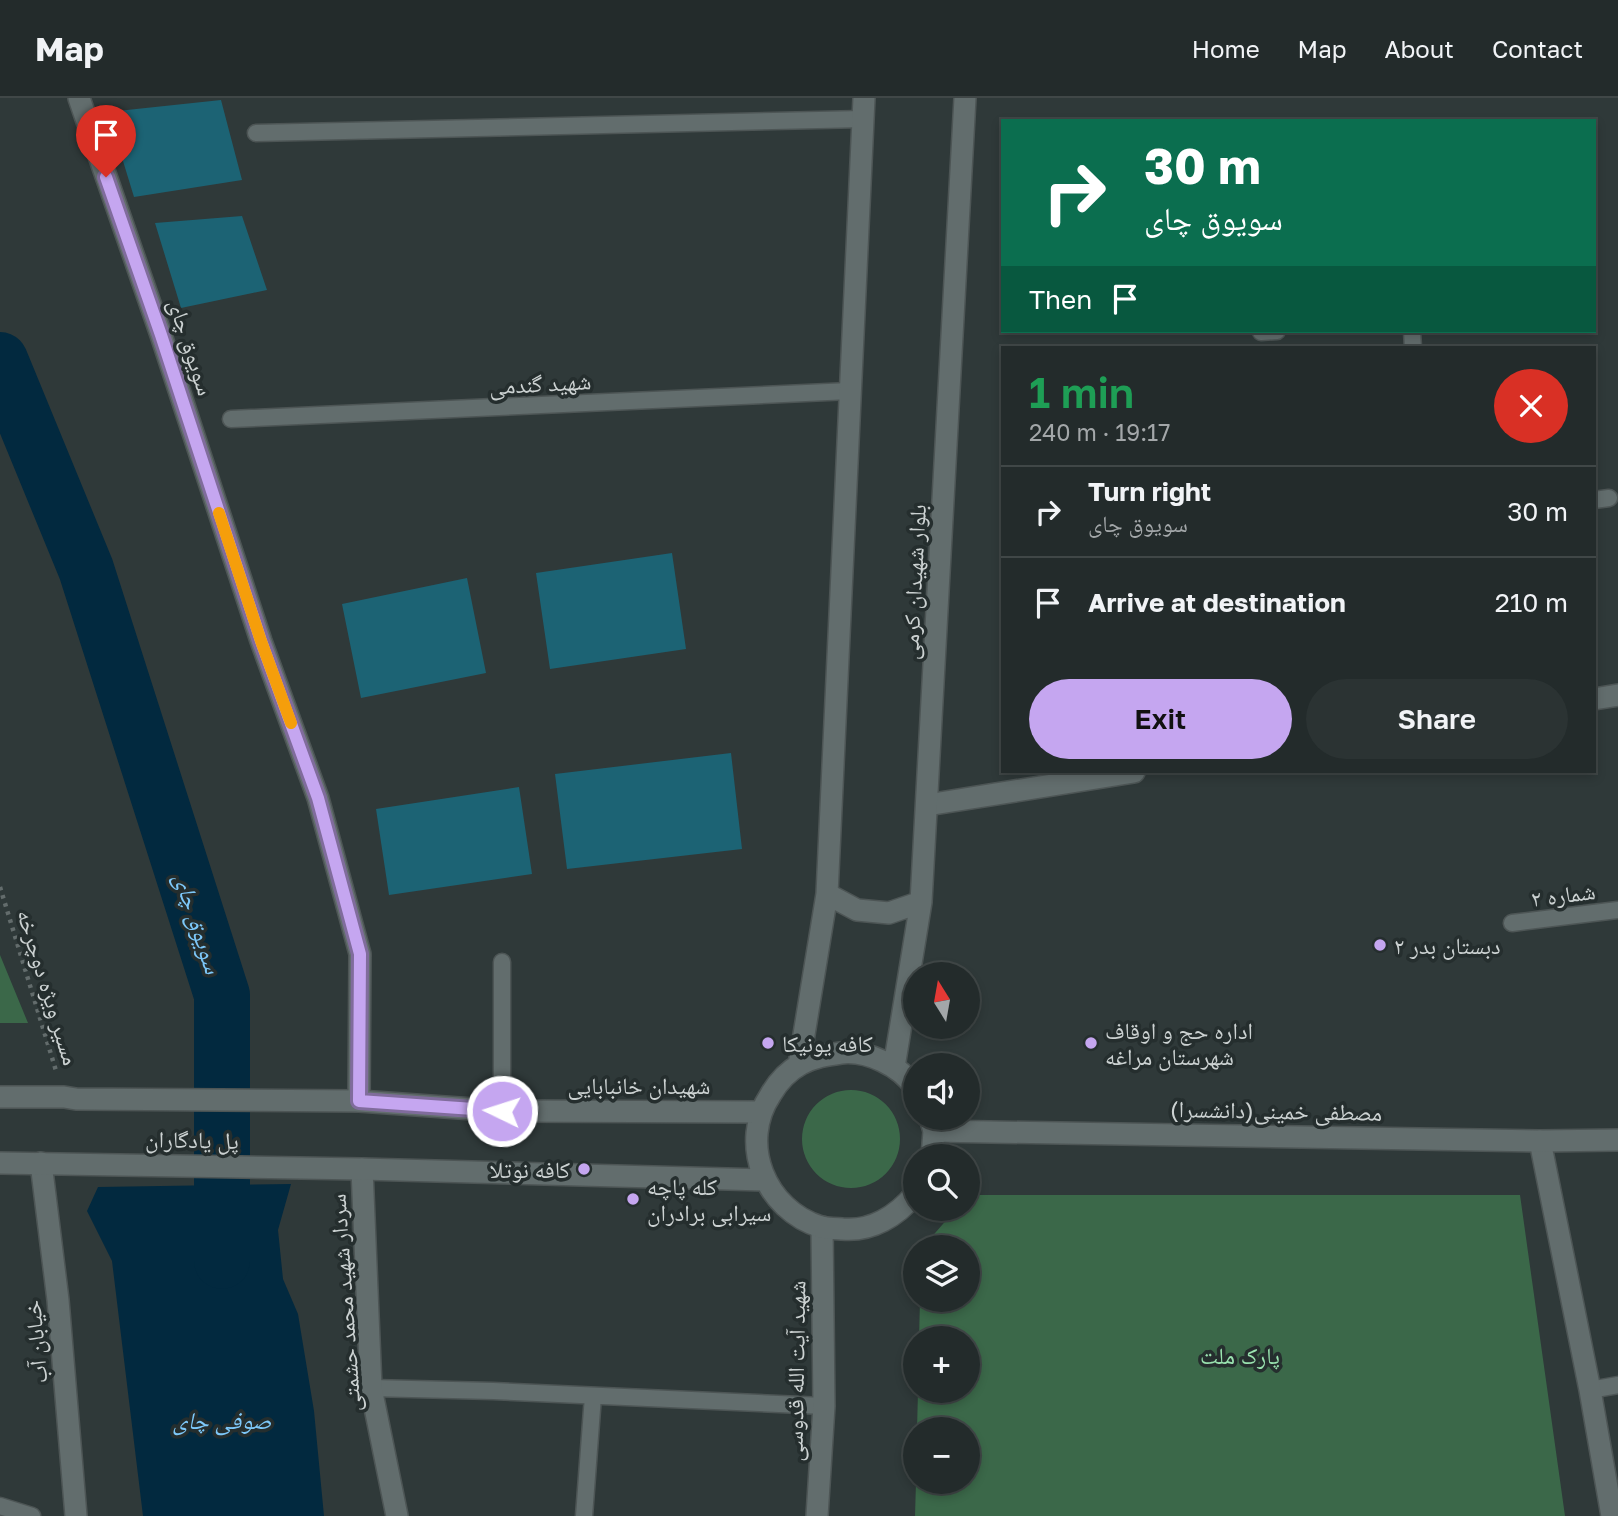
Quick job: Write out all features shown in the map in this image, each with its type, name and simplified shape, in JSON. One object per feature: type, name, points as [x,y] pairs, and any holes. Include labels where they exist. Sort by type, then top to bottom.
[{"type":"main road","name":"سویوق چای","points":[[79,98],[161,335],[261,641],[318,798],[360,954],[359,1101]]},
{"type":"main road","name":"بلوار شهیدان کرمی","points":[[894,1067],[922,902],[965,98]]},
{"type":"main road","points":[[799,1065],[827,894],[863,108]]},
{"type":"main road","points":[[1596,699],[1618,695]]},
{"type":"main road","points":[[927,805],[1128,773]]},
{"type":"main road","points":[[827,894],[857,910],[889,913],[922,902]]},
{"type":"main road","points":[[903,1076],[894,1067],[871,1056],[846,1052],[822,1055],[799,1065],[779,1082],[765,1103],[757,1128],[757,1155],[765,1180],[779,1201],[798,1217],[822,1227],[851,1230],[879,1223],[903,1208]]},
{"type":"main road","points":[[0,1097],[70,1098]]},
{"type":"main road","name":"پل یادگاران","points":[[70,1098],[307,1101]]},
{"type":"main road","name":"شهیدان خانبابایی","points":[[307,1101],[359,1101],[502,1111],[761,1112]]},
{"type":"main road","name":"(دانشسرا)مصطفی خمینی","points":[[980,1126],[1540,1141],[1618,1140]]},
{"type":"main road","points":[[1540,1141],[1590,1390],[1612,1516]]},
{"type":"main road","points":[[0,1163],[41,1163]]},
{"type":"main road","name":"پل یادگاران","points":[[41,1163],[362,1169]]},
{"type":"main road","name":"خیابان آب","points":[[41,1163],[58,1300],[76,1516]]},
{"type":"main road","points":[[362,1169],[765,1180]]},
{"type":"main road","name":"سردار شهید محمد حشمتی","points":[[362,1169],[371,1388],[397,1516]]},
{"type":"main road","name":"شهید آیت الله قدوسی","points":[[817,1516],[824,1406],[822,1227]]},
{"type":"lane","points":[[256,133],[863,108]]},
{"type":"lane","name":"شهید گندمی","points":[[231,419],[850,391]]},
{"type":"lane","name":"شماره ۲","points":[[1512,923],[1618,910]]},
{"type":"lane","points":[[502,962],[502,1111]]},
{"type":"lane","points":[[1590,1390],[1618,1385]]},
{"type":"lane","points":[[371,1388],[824,1406]]},
{"type":"lane","points":[[584,1516],[593,1396]]},
{"type":"lane","points":[[0,1506],[32,1516]]},
{"type":"path","name":"مسیر ویژه دوچرخه","points":[[0,887],[70,1098]]},
{"type":"green space","points":[[0,955],[28,1023],[0,1023]]},
{"type":"green space","points":[[851,1090],[870,1094],[886,1104],[896,1120],[900,1139],[896,1158],[886,1174],[870,1184],[851,1188],[832,1184],[816,1174],[806,1158],[802,1139],[806,1120],[816,1104],[832,1094]]},
{"type":"green space","name":"پارک ملت","points":[[980,1195],[1520,1195],[1565,1516],[915,1516],[916,1494],[980,1494],[980,1417],[917,1417],[918,1403],[980,1403],[980,1326],[919,1326],[920,1312],[980,1312],[980,1235],[933,1235],[946,1221],[980,1221]]},
{"type":"water","name":"صوفی چای","points":[[291,1184],[278,1230],[283,1279],[298,1314],[314,1411],[324,1516],[143,1516],[112,1261],[87,1211],[98,1187]]},
{"type":"building","points":[[221,100],[242,180],[134,197],[108,112]]},
{"type":"building","points":[[242,216],[267,290],[181,308],[155,223]]},
{"type":"building","points":[[672,553],[686,649],[550,669],[536,573]]},
{"type":"building","points":[[467,578],[486,673],[361,698],[342,604]]},
{"type":"building","points":[[731,753],[742,849],[567,869],[555,774]]},
{"type":"building","points":[[519,787],[532,874],[389,895],[376,809]]},
{"type":"waterway","name":"سویوق چای","points":[[0,360],[86,569],[222,995],[222,1261]]},
{"type":"slow traffic","points":[[219,513],[291,723]]},
{"type":"place","name":"دبستان بدر ۲","points":[[1380,945]]},
{"type":"place","name":"کافه یونیکا","points":[[768,1043]]},
{"type":"place","name":"اداره حج و اوقاف شهرستان مراغه","points":[[1091,1043]]},
{"type":"place","name":"کافه نوتلا","points":[[584,1169]]},
{"type":"place","name":"کله پاچه سیرابی برادران","points":[[633,1199]]},
{"type":"route","points":[[106,177],[161,335],[261,641],[318,798],[360,954],[359,1101],[502,1111]]}]
